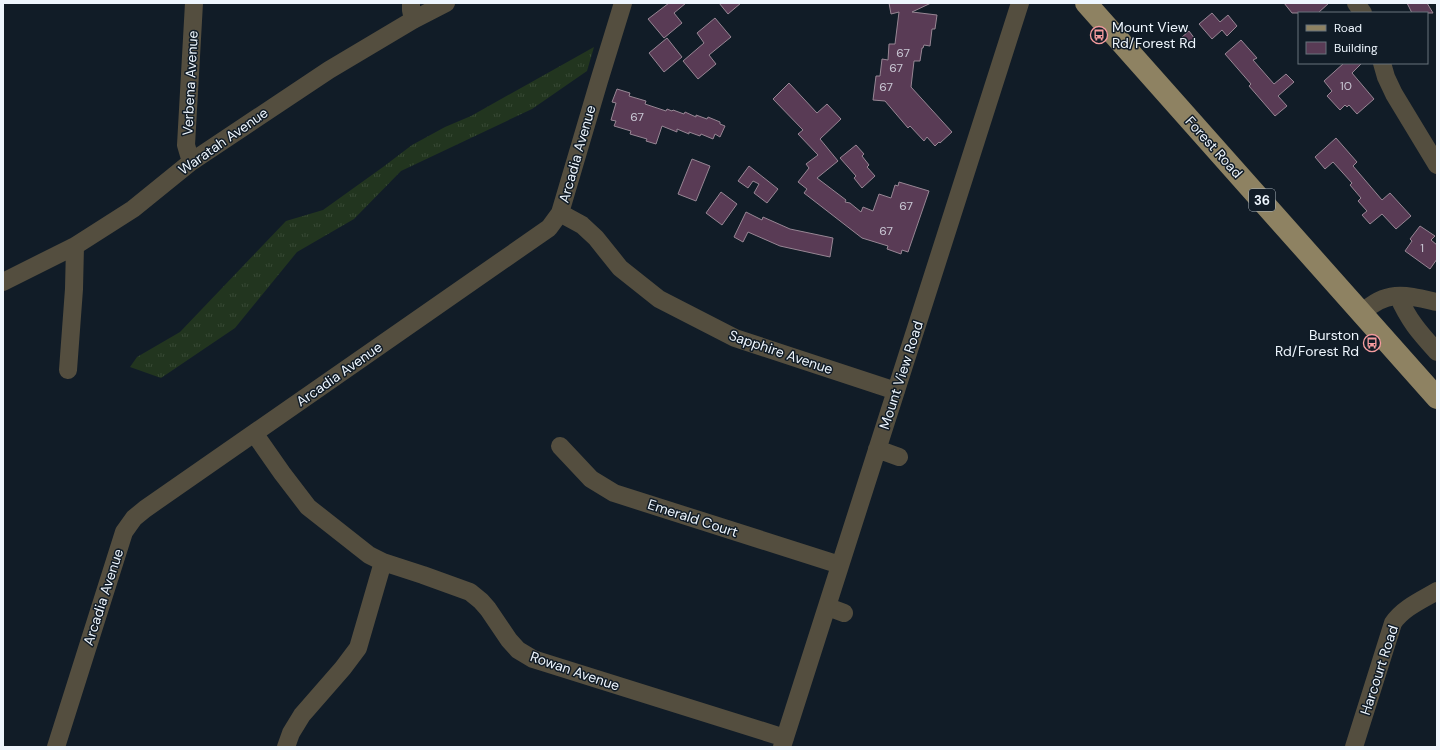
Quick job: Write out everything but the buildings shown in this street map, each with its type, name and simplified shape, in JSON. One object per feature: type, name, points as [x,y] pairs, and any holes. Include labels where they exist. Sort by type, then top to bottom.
[{"type":"main road","name":"Forest Road","points":[[1086,3],[1437,398]]},
{"type":"street","name":"Verbena Avenue","points":[[191,162],[186,145],[194,3]]},
{"type":"street","name":"Waratah Avenue","points":[[3,282],[75,246],[133,209],[191,162],[412,12],[446,3]]},
{"type":"street","name":"Arcadia Avenue","points":[[56,747],[124,532],[134,518],[549,228],[560,213],[623,3]]},
{"type":"street","name":"Mount View Road","points":[[784,742],[836,610],[840,565],[1020,3]]},
{"type":"street","points":[[1356,3],[1362,12]]},
{"type":"street","points":[[1382,64],[1386,77],[1394,94],[1437,166]]},
{"type":"street","name":"Sapphire Avenue","points":[[560,213],[582,225],[596,238],[620,268],[666,302],[735,338],[896,391]]},
{"type":"street","points":[[68,370],[74,290],[75,246]]},
{"type":"street","points":[[1362,313],[1378,300],[1398,296],[1406,296],[1437,302]]},
{"type":"street","points":[[1398,296],[1412,324],[1437,352]]},
{"type":"street","name":"Rowan Avenue","points":[[254,433],[308,507],[369,555],[383,562],[470,592],[488,609],[509,640],[518,650],[533,659],[784,742]]},
{"type":"street","name":"Emerald Court","points":[[560,446],[591,479],[614,493],[840,565]]},
{"type":"street","points":[[877,449],[899,457]]},
{"type":"street","points":[[286,747],[291,733],[302,715],[343,668],[358,648],[383,562]]},
{"type":"street","name":"Harcourt Road","points":[[1354,747],[1393,623],[1403,612],[1437,591]]},
{"type":"green space","points":[[594,47],[587,71],[532,109],[401,171],[354,219],[297,252],[235,328],[161,378],[130,367],[137,357],[180,332],[286,221],[323,210],[412,145],[445,127],[471,116]]},
{"type":"place","name":"Mount View Rd/Forest Rd","points":[[1099,35]]},
{"type":"place","name":"Burston Rd/Forest Rd","points":[[1372,343]]}]
